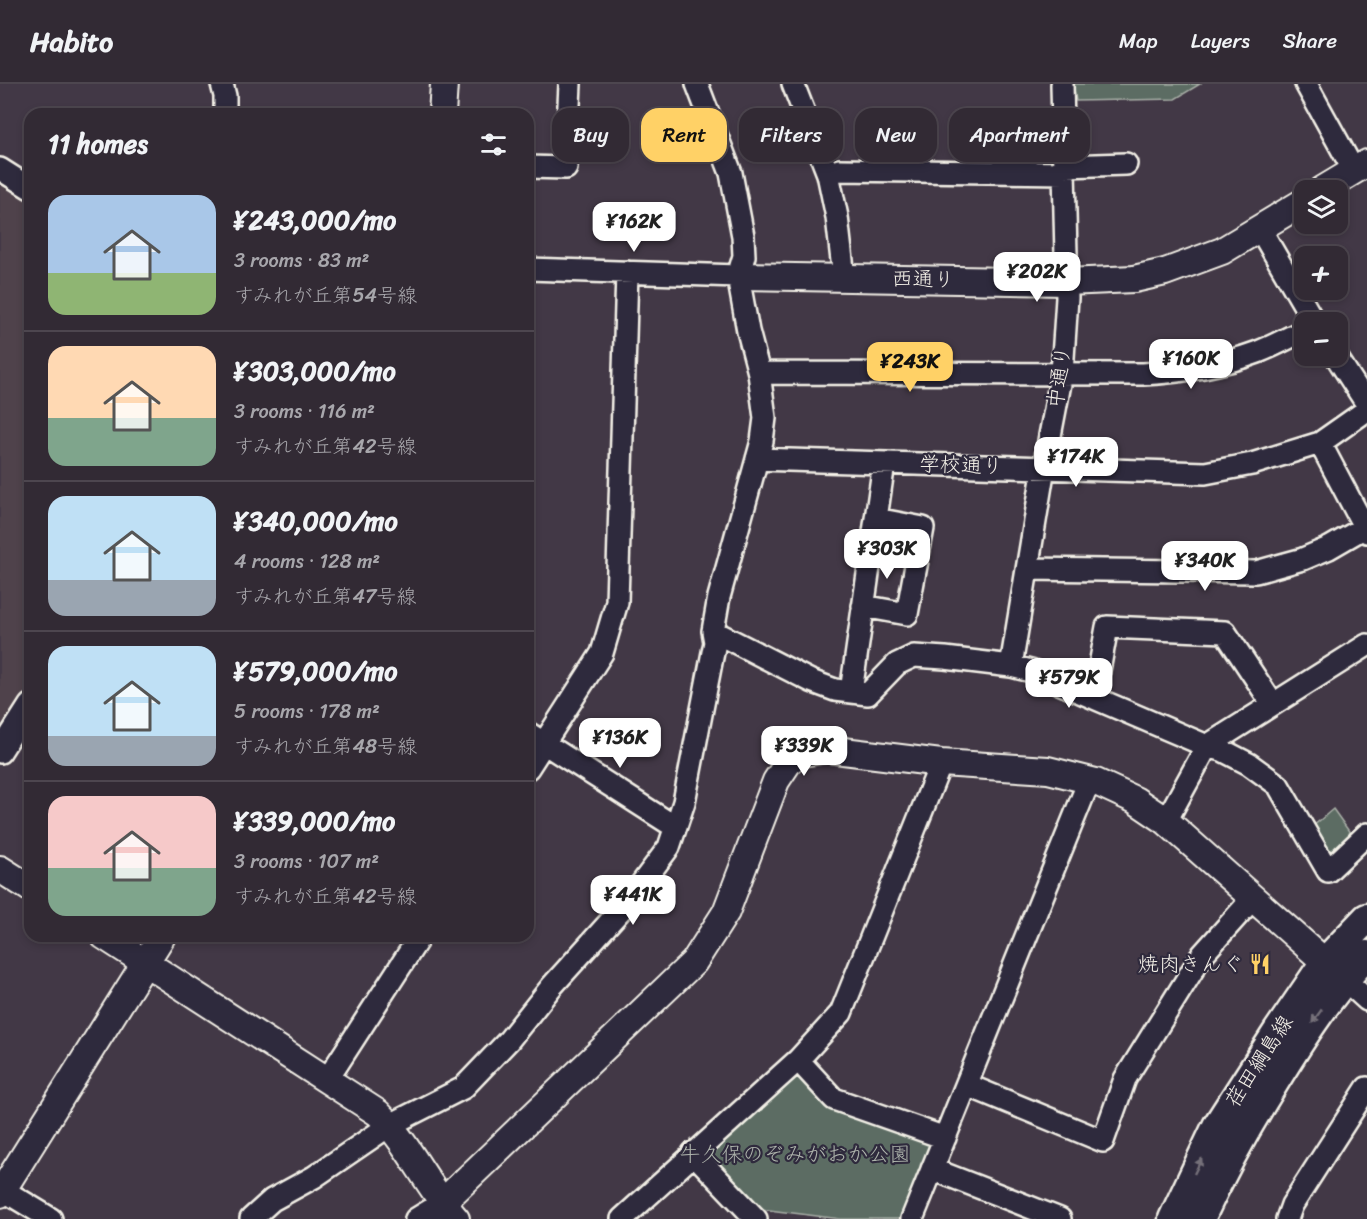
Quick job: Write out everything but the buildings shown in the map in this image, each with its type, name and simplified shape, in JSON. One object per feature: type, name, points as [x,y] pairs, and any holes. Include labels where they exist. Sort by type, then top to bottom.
[{"type":"main road","name":"荏田綱島線","points":[[1173,1219],[1217,1126],[1334,970],[1367,918]]},
{"type":"main road","name":"荏田綱島線","points":[[1200,1219],[1238,1142],[1296,1046],[1334,970],[1367,955]]},
{"type":"street","points":[[222,84],[225,108]]},
{"type":"street","points":[[442,108],[444,84]]},
{"type":"street","points":[[534,167],[566,168],[570,84]]},
{"type":"street","points":[[251,1219],[272,1200],[314,1177],[390,1125],[462,1088],[509,1040],[552,986],[627,903],[669,847],[684,802],[701,717],[715,642],[713,631],[719,597],[765,430],[759,373],[748,331],[738,276],[744,256],[743,236],[730,173],[697,84]]},
{"type":"street","points":[[793,84],[828,174],[837,217],[844,278]]},
{"type":"street","name":"中通り","points":[[1011,666],[1062,374],[1066,282],[1062,84]]},
{"type":"street","points":[[1306,84],[1361,167],[1339,180]]},
{"type":"street","points":[[828,174],[838,170],[1065,170],[1126,164]]},
{"type":"street","points":[[0,169],[24,184]]},
{"type":"street","name":"西通り","points":[[738,276],[1066,282],[1134,279],[1165,272],[1222,251],[1294,208]]},
{"type":"street","points":[[1260,229],[1308,312]]},
{"type":"street","points":[[534,269],[738,276]]},
{"type":"street","points":[[627,272],[617,602],[602,653],[536,738],[675,827]]},
{"type":"street","points":[[759,373],[1143,374],[1203,368],[1261,351],[1294,335]]},
{"type":"street","points":[[1342,366],[1367,404]]},
{"type":"street","name":"学校通り","points":[[757,459],[1205,473],[1252,464],[1320,443],[1367,410]]},
{"type":"street","points":[[1027,569],[1256,572],[1303,559],[1329,548],[1366,529],[1320,443]]},
{"type":"street","points":[[851,692],[884,463]]},
{"type":"street","points":[[863,606],[907,614],[922,528],[876,519]]},
{"type":"street","points":[[1094,698],[1107,627],[1225,632],[1272,703]]},
{"type":"street","points":[[713,631],[810,681],[835,690],[868,694],[897,664],[914,656],[1011,666],[1032,671],[1207,746],[1222,750],[1249,764],[1278,785],[1328,871],[1367,834]]},
{"type":"street","points":[[1166,821],[1207,746],[1367,645]]},
{"type":"street","points":[[0,752],[24,714]]},
{"type":"street","points":[[416,1219],[449,1211],[694,963],[726,912],[776,781],[790,760],[803,753],[826,749],[941,763],[1048,770],[1089,781],[1136,800],[1166,821],[1254,897],[1367,1000]]},
{"type":"street","points":[[622,1219],[798,1060],[841,1013],[941,763]]},
{"type":"street","points":[[912,1219],[1089,781]]},
{"type":"street","points":[[0,869],[24,884]]},
{"type":"street","points":[[967,1085],[1102,1141],[1125,1079],[1190,974],[1202,955],[1254,897]]},
{"type":"street","points":[[113,942],[378,1113],[390,1125],[449,1211]]},
{"type":"street","points":[[51,1219],[1,1192],[158,942]]},
{"type":"street","points":[[327,1080],[416,942]]},
{"type":"street","points":[[798,1060],[834,1099],[945,1138]]},
{"type":"street","points":[[1287,1219],[1292,1205],[1367,1088]]},
{"type":"street","points":[[693,1153],[756,1219]]},
{"type":"street","points":[[932,1170],[1060,1219]]},
{"type":"shaded area","points":[[0,179],[24,194],[24,700],[0,736]]},
{"type":"green space","points":[[1073,84],[1200,84],[1175,99],[1076,101]]},
{"type":"green space","points":[[890,529],[912,534],[912,564],[877,558],[881,534]]},
{"type":"green space","points":[[1333,809],[1353,837],[1328,861],[1311,828]]},
{"type":"green space","name":"牛久保のぞみがおか公園","points":[[797,1071],[931,1142],[925,1174],[903,1219],[841,1219],[761,1209],[705,1154]]},
{"type":"place","name":"焼肉きんぐ","points":[[1260,964]]}]
